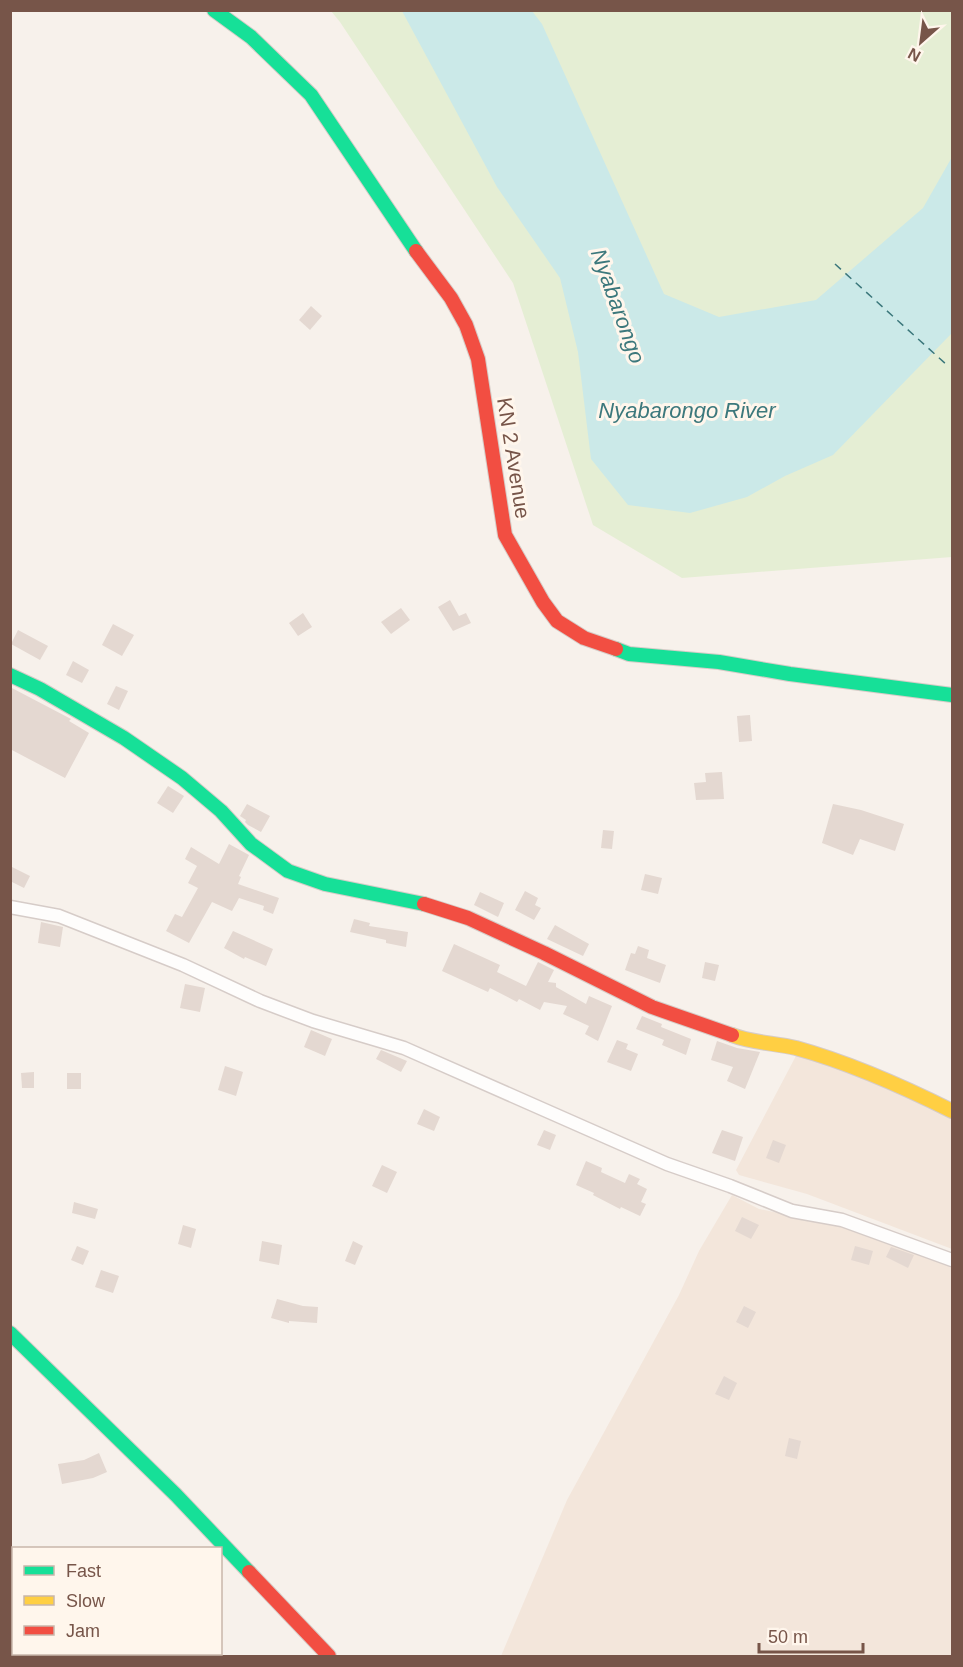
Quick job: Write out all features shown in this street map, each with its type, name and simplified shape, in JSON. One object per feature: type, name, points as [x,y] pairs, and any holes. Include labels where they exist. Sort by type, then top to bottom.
[{"type":"street","name":"KN 2 Avenue","points":[[214,10],[250,38],[311,95],[410,242],[451,298],[466,325],[478,359],[505,535],[538,594],[557,621],[584,638],[629,654],[719,662],[802,676],[952,695]]},
{"type":"street","points":[[10,675],[40,689],[124,738],[182,778],[221,811],[251,844],[288,871],[326,884],[427,905],[468,918],[652,1006],[738,1038],[795,1048],[846,1065],[895,1083],[952,1111]]},
{"type":"street","points":[[10,907],[58,915],[183,965],[313,1021],[404,1048],[667,1164],[792,1211],[842,1220],[952,1260]]},
{"type":"street","points":[[10,1333],[176,1494],[328,1656]]},
{"type":"shaded area","points":[[798,1052],[952,1115],[952,1249],[807,1194],[739,1175],[736,1170]]},
{"type":"shaded area","points":[[732,1195],[759,1209],[837,1225],[952,1265],[952,1656],[501,1656],[567,1500],[679,1295],[699,1251]]},
{"type":"green space","points":[[331,11],[952,11],[952,557],[682,578],[593,525],[513,283]]},
{"type":"water","name":"Nyabarongo River","points":[[402,11],[532,11],[542,24],[664,294],[719,317],[816,300],[923,208],[952,157],[952,333],[833,455],[785,476],[747,497],[690,513],[628,505],[591,459],[578,352],[560,278],[497,187]]},
{"type":"building","points":[[311,306],[322,316],[310,330],[299,320]]},
{"type":"building","points":[[450,600],[459,616],[466,613],[471,623],[453,631],[438,607]]},
{"type":"building","points":[[401,608],[410,620],[391,634],[381,622]]},
{"type":"building","points":[[303,613],[312,627],[298,636],[289,623]]},
{"type":"building","points":[[113,624],[134,635],[122,656],[102,645]]},
{"type":"building","points":[[18,630],[48,646],[40,660],[11,644]]},
{"type":"building","points":[[73,661],[89,670],[82,683],[66,675]]},
{"type":"building","points":[[116,686],[128,691],[119,710],[107,704]]},
{"type":"building","points":[[10,687],[71,719],[69,721],[89,733],[65,778],[10,749]]},
{"type":"building","points":[[750,715],[752,741],[739,742],[737,716]]},
{"type":"building","points":[[722,772],[724,799],[696,800],[694,783],[706,782],[705,773]]},
{"type":"building","points":[[168,786],[184,796],[173,813],[157,803]]},
{"type":"building","points":[[247,804],[270,816],[261,832],[248,825],[246,820],[240,816]]},
{"type":"building","points":[[833,804],[861,810],[904,824],[895,851],[860,839],[853,855],[822,843]]},
{"type":"building","points":[[603,830],[614,831],[612,849],[601,848]]},
{"type":"building","points":[[229,844],[249,855],[239,876],[241,877],[238,884],[279,898],[273,914],[263,910],[264,906],[239,898],[232,911],[212,902],[189,943],[166,931],[175,914],[182,917],[198,888],[188,883],[197,866],[185,859],[191,847],[219,864]]},
{"type":"building","points":[[10,866],[30,876],[24,888],[10,881]]},
{"type":"building","points":[[645,874],[662,878],[658,894],[641,890]]},
{"type":"building","points":[[525,891],[538,898],[535,905],[541,908],[534,920],[515,910]]},
{"type":"building","points":[[480,892],[504,903],[498,917],[474,905]]},
{"type":"building","points":[[354,919],[370,923],[369,926],[408,932],[406,947],[350,932]]},
{"type":"building","points":[[41,922],[63,927],[60,947],[38,943]]},
{"type":"building","points":[[555,925],[589,944],[583,956],[547,939]]},
{"type":"building","points":[[233,931],[273,949],[266,966],[245,957],[244,959],[224,948]]},
{"type":"building","points":[[454,944],[500,965],[497,972],[526,986],[538,962],[554,970],[548,982],[556,983],[556,987],[586,1004],[589,996],[612,1006],[598,1041],[585,1034],[589,1026],[563,1014],[567,1006],[544,1002],[540,1010],[519,999],[517,1002],[490,988],[488,992],[442,971]]},
{"type":"building","points":[[638,946],[649,950],[647,958],[666,965],[660,983],[625,970],[631,953],[635,954]]},
{"type":"building","points":[[705,962],[719,965],[715,981],[702,978]]},
{"type":"building","points":[[185,984],[205,988],[200,1012],[180,1008]]},
{"type":"building","points":[[642,1016],[662,1024],[661,1027],[691,1039],[686,1055],[662,1045],[664,1040],[636,1029]]},
{"type":"building","points":[[311,1030],[332,1039],[325,1056],[304,1047]]},
{"type":"building","points":[[617,1040],[628,1044],[626,1049],[638,1054],[631,1071],[607,1062]]},
{"type":"building","points":[[717,1041],[737,1048],[760,1052],[745,1089],[727,1081],[733,1067],[711,1060]]},
{"type":"building","points":[[381,1050],[407,1061],[401,1072],[376,1059]]},
{"type":"building","points":[[225,1066],[243,1072],[236,1096],[218,1090]]},
{"type":"building","points":[[34,1072],[34,1088],[22,1088],[21,1073]]},
{"type":"building","points":[[67,1073],[81,1073],[81,1089],[67,1089]]},
{"type":"building","points":[[424,1109],[440,1117],[434,1131],[417,1124]]},
{"type":"building","points":[[544,1130],[556,1135],[550,1150],[537,1145]]},
{"type":"building","points":[[722,1130],[743,1137],[735,1161],[712,1153]]},
{"type":"building","points":[[773,1140],[786,1145],[779,1163],[766,1158]]},
{"type":"building","points":[[586,1161],[602,1168],[601,1172],[625,1183],[629,1174],[640,1179],[637,1184],[647,1189],[641,1202],[646,1204],[640,1216],[621,1207],[620,1209],[576,1185]]},
{"type":"building","points":[[382,1165],[397,1172],[387,1193],[372,1186]]},
{"type":"building","points":[[74,1202],[98,1209],[95,1219],[72,1213]]},
{"type":"building","points":[[742,1217],[759,1225],[751,1239],[735,1231]]},
{"type":"building","points":[[183,1225],[196,1229],[191,1248],[178,1244]]},
{"type":"building","points":[[262,1241],[282,1245],[279,1265],[259,1261]]},
{"type":"building","points":[[353,1241],[363,1246],[355,1265],[345,1261]]},
{"type":"building","points":[[77,1246],[89,1251],[83,1265],[71,1260]]},
{"type":"building","points":[[855,1246],[873,1251],[869,1265],[851,1260]]},
{"type":"building","points":[[891,1247],[914,1255],[908,1268],[886,1257]]},
{"type":"building","points":[[101,1270],[119,1276],[113,1293],[95,1287]]},
{"type":"building","points":[[277,1299],[303,1306],[318,1307],[317,1323],[289,1321],[289,1323],[271,1318]]},
{"type":"building","points":[[744,1306],[756,1312],[748,1328],[736,1322]]},
{"type":"building","points":[[724,1376],[737,1383],[729,1400],[715,1394]]},
{"type":"building","points":[[789,1438],[801,1441],[797,1459],[785,1456]]},
{"type":"building","points":[[99,1453],[107,1472],[93,1478],[62,1484],[58,1464],[84,1460]]},
{"type":"ferry route","points":[[835,264],[948,366]]},
{"type":"traffic: fast","points":[[214,10],[251,37],[311,95],[416,251]]},
{"type":"traffic: fast","points":[[616,649],[629,654],[719,662],[790,674],[952,695]]},
{"type":"traffic: fast","points":[[10,675],[40,689],[124,738],[182,778],[221,811],[251,844],[288,871],[325,884],[424,904]]},
{"type":"traffic: fast","points":[[10,1333],[176,1495],[249,1572]]},
{"type":"traffic: slow","points":[[732,1035],[747,1040],[796,1048],[836,1061],[895,1084],[952,1111]]},
{"type":"traffic: jam","points":[[416,251],[451,298],[466,325],[478,359],[505,535],[543,602],[557,621],[584,638],[616,649]]},
{"type":"traffic: jam","points":[[424,904],[468,918],[652,1007],[732,1035]]},
{"type":"traffic: jam","points":[[249,1572],[329,1656]]},
{"type":"water label","name":"Nyabarongo","points":[[618,306]]}]
